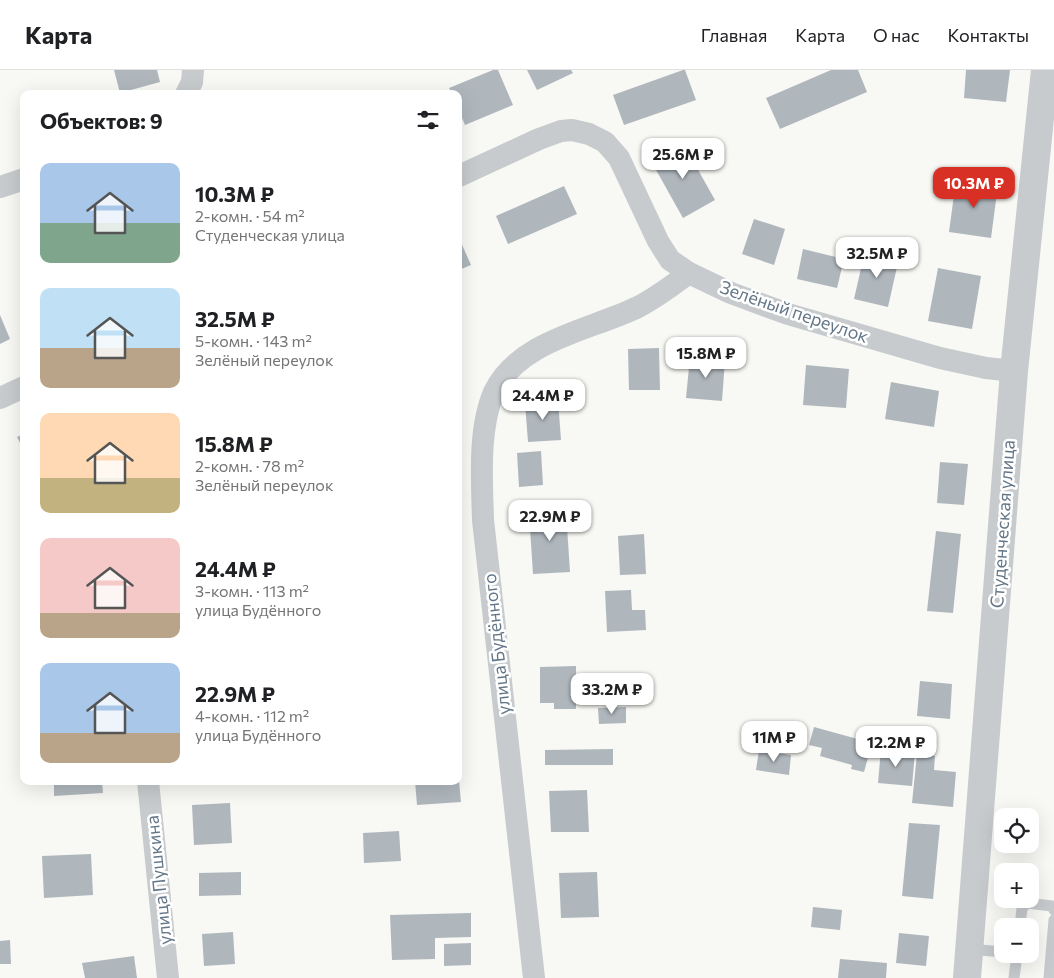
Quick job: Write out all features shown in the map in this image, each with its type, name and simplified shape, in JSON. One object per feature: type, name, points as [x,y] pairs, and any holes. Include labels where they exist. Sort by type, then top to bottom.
[{"type":"street","points":[[188,90],[192,82],[193,70]]},
{"type":"street","name":"Студенческая улица","points":[[967,978],[1014,371],[1045,70]]},
{"type":"street","name":"Зелёный переулок","points":[[462,175],[538,139],[561,131],[572,130],[589,134],[605,142],[619,158],[658,241],[670,260],[689,273],[731,293],[798,316],[940,358],[986,368],[1014,371]]},
{"type":"street","points":[[0,187],[20,180]]},
{"type":"street","name":"улица Будённого","points":[[534,978],[483,520],[482,460],[486,421],[494,393],[507,371],[527,356],[552,341],[638,307],[689,273]]},
{"type":"street","points":[[0,398],[20,389]]},
{"type":"street","name":"улица Пушкина","points":[[148,785],[168,978]]},
{"type":"lane","points":[[1021,918],[1022,908],[1027,903],[1052,906],[1054,910]]},
{"type":"lane","points":[[1049,978],[1054,920]]},
{"type":"lane","points":[[970,949],[994,951]]},
{"type":"lane","points":[[1014,978],[1016,963]]},
{"type":"building","points":[[114,70],[157,70],[160,82],[131,90],[119,90]]},
{"type":"building","points":[[493,70],[498,70],[513,105],[465,125],[462,118],[462,90],[450,90],[449,88]]},
{"type":"building","points":[[527,70],[571,70],[573,73],[537,90]]},
{"type":"building","points":[[685,70],[696,100],[624,125],[613,95]]},
{"type":"building","points":[[831,70],[858,70],[867,92],[780,129],[766,98]]},
{"type":"building","points":[[966,70],[1010,70],[1006,102],[964,98]]},
{"type":"building","points":[[683,143],[715,200],[683,218],[651,161]]},
{"type":"building","points":[[956,180],[998,185],[991,238],[949,232]]},
{"type":"building","points":[[564,186],[577,214],[508,244],[496,216]]},
{"type":"building","points":[[754,219],[785,229],[774,265],[742,254]]},
{"type":"building","points":[[462,245],[471,265],[462,269]]},
{"type":"building","points":[[803,249],[844,259],[837,288],[797,279]]},
{"type":"building","points":[[865,251],[899,258],[888,307],[854,299]]},
{"type":"building","points":[[938,268],[981,276],[972,329],[928,321]]},
{"type":"building","points":[[0,315],[10,339],[0,344]]},
{"type":"building","points":[[659,348],[660,390],[629,390],[628,349]]},
{"type":"building","points":[[690,357],[725,360],[722,401],[686,398]]},
{"type":"building","points":[[806,365],[849,369],[846,408],[803,405]]},
{"type":"building","points":[[891,382],[939,391],[934,427],[885,419]]},
{"type":"building","points":[[558,400],[561,440],[528,442],[525,403]]},
{"type":"building","points":[[541,451],[543,485],[519,487],[517,453]]},
{"type":"building","points":[[940,462],[968,464],[964,505],[937,503]]},
{"type":"building","points":[[566,511],[570,572],[533,574],[529,513]]},
{"type":"building","points":[[936,531],[961,534],[953,613],[927,611]]},
{"type":"building","points":[[644,534],[646,574],[620,575],[618,536]]},
{"type":"building","points":[[631,590],[632,610],[645,610],[646,630],[607,632],[605,591]]},
{"type":"building","points":[[576,666],[576,709],[554,709],[554,703],[540,703],[540,667]]},
{"type":"building","points":[[920,681],[952,684],[950,719],[917,716]]},
{"type":"building","points":[[626,707],[626,723],[599,724],[598,708]]},
{"type":"building","points":[[814,727],[872,743],[864,772],[851,769],[852,765],[820,756],[822,748],[809,745]]},
{"type":"building","points":[[613,749],[613,765],[545,765],[545,750]]},
{"type":"building","points":[[881,749],[915,752],[912,786],[878,783]]},
{"type":"building","points":[[759,750],[791,755],[789,775],[756,770]]},
{"type":"building","points":[[917,754],[935,756],[934,770],[956,772],[953,807],[912,803]]},
{"type":"building","points":[[54,785],[102,785],[103,793],[54,796]]},
{"type":"building","points":[[415,785],[459,785],[461,802],[417,805]]},
{"type":"building","points":[[587,790],[589,832],[551,832],[549,791]]},
{"type":"building","points":[[230,803],[232,843],[194,845],[192,805]]},
{"type":"building","points":[[909,823],[940,825],[933,899],[902,896]]},
{"type":"building","points":[[399,831],[401,861],[364,863],[363,833]]},
{"type":"building","points":[[91,854],[93,895],[44,898],[42,856]]},
{"type":"building","points":[[241,872],[241,895],[199,896],[199,873]]},
{"type":"building","points":[[597,872],[599,917],[561,918],[559,873]]},
{"type":"building","points":[[813,907],[842,910],[840,930],[811,927]]},
{"type":"building","points":[[471,913],[471,937],[435,938],[435,959],[392,960],[390,915]]},
{"type":"building","points":[[233,932],[235,964],[204,966],[202,934]]},
{"type":"building","points":[[899,933],[929,936],[926,966],[896,963]]},
{"type":"building","points":[[10,940],[11,964],[0,964],[0,941]]},
{"type":"building","points":[[471,943],[471,965],[444,966],[444,944]]},
{"type":"building","points":[[134,956],[137,978],[85,978],[82,963]]},
{"type":"building","points":[[840,959],[887,963],[886,978],[838,978]]}]
